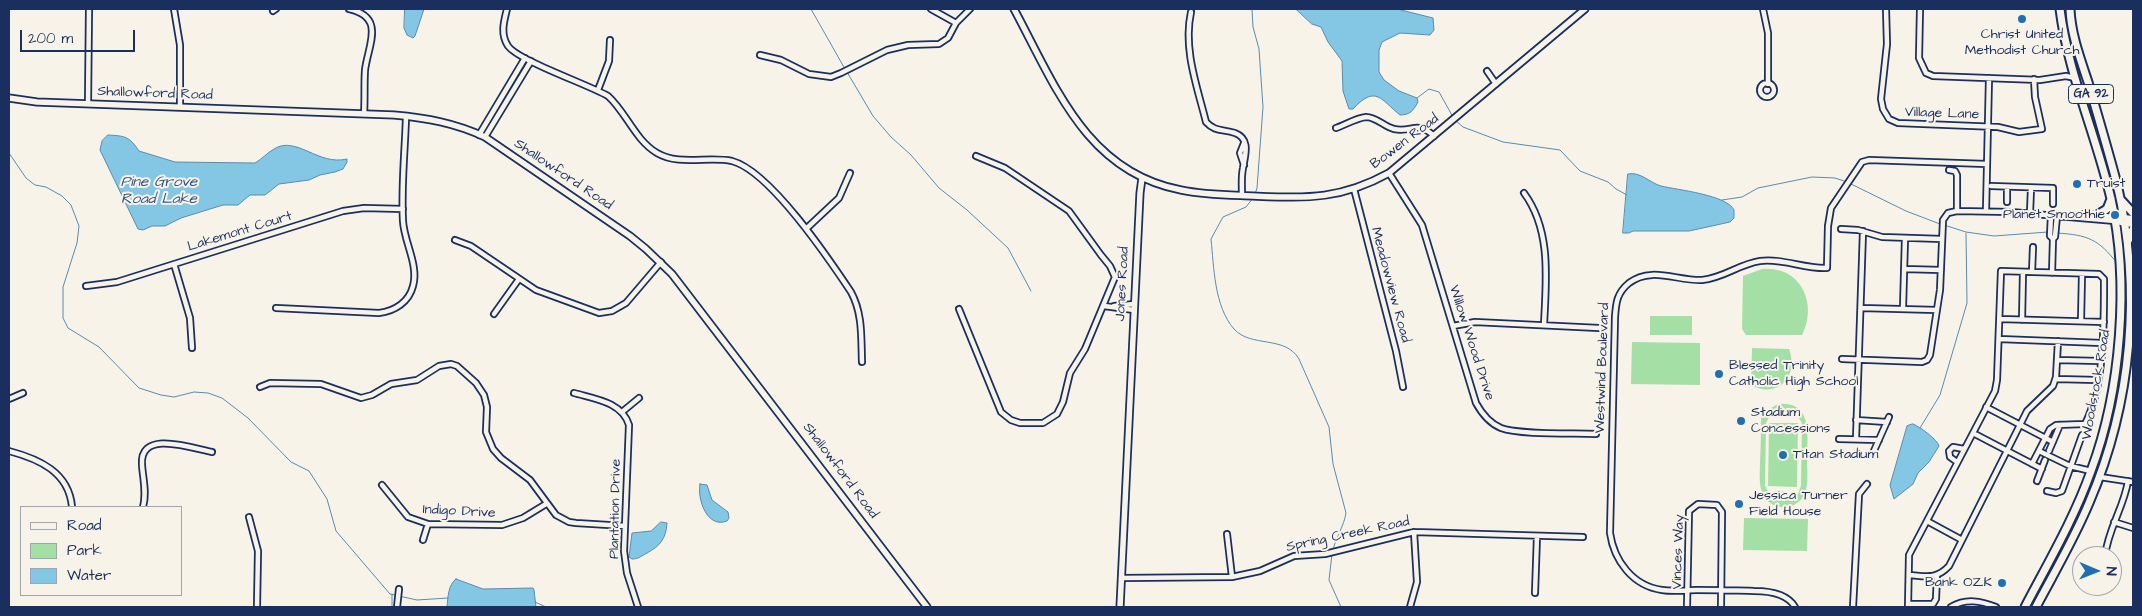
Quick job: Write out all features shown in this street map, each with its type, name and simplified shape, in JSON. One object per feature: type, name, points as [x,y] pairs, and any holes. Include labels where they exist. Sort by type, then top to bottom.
[{"type":"main road","name":"Woodstock Road","points":[[2025,607],[2066,529],[2091,471],[2103,434],[2119,344],[2120,280],[2115,219],[2098,151],[2063,35],[2060,9]]},
{"type":"main road","name":"Woodstock Road","points":[[2036,607],[2089,504],[2100,477],[2121,402],[2129,345],[2131,285],[2128,244],[2120,197],[2076,44],[2070,9]]},
{"type":"main road","points":[[2120,197],[2129,211],[2133,213]]},
{"type":"main road","points":[[2097,214],[2107,209],[2111,199]]},
{"type":"main road","points":[[2115,219],[2133,219]]},
{"type":"main road","points":[[2124,220],[2133,224]]},
{"type":"main road","points":[[2128,244],[2133,229]]},
{"type":"main road","points":[[2119,344],[2129,345]]},
{"type":"street","points":[[88,104],[89,9]]},
{"type":"street","points":[[174,9],[180,45],[180,107]]},
{"type":"street","points":[[349,9],[357,10],[368,20],[373,34],[365,71],[364,114]]},
{"type":"street","points":[[507,9],[503,26],[506,41],[512,50],[531,61],[598,90],[616,103],[639,136],[655,152],[672,158],[724,160],[743,165],[758,176],[807,228],[856,302],[860,318],[862,362]]},
{"type":"street","points":[[931,9],[956,23]]},
{"type":"street","points":[[760,55],[781,60],[809,74],[831,77],[841,74],[887,50],[908,45],[939,44],[948,38],[956,23],[970,9]]},
{"type":"street","points":[[1014,9],[1067,108],[1079,126],[1108,156],[1142,178]]},
{"type":"street","name":"Bowen Road","points":[[1142,178],[1181,190],[1242,196],[1311,197],[1354,189],[1389,172],[1585,9]]},
{"type":"street","points":[[1762,9],[1768,42],[1768,84]]},
{"type":"street","name":"Village Lane","points":[[1886,9],[1887,44],[1881,99],[1889,119],[1906,124],[1987,127],[2019,132],[2042,128],[2034,97],[2034,80]]},
{"type":"street","points":[[1920,9],[1919,58],[1926,73],[1933,76],[2034,80],[2066,76],[2075,78]]},
{"type":"street","points":[[1191,12],[1188,30],[1191,64],[1206,122],[1211,128],[1218,131],[1236,133],[1242,138],[1244,143],[1240,153],[1244,165],[1242,196]]},
{"type":"street","points":[[598,90],[609,61],[610,40]]},
{"type":"street","points":[[482,136],[525,58]]},
{"type":"street","points":[[482,136],[531,61]]},
{"type":"street","points":[[1487,72],[1496,84]]},
{"type":"street","name":"Village Lane","points":[[1986,211],[1989,78]]},
{"type":"street","name":"Shallowford Road","points":[[9,98],[37,102],[406,116],[449,123],[482,136],[630,236],[661,262],[686,290],[927,607]]},
{"type":"street","points":[[276,308],[380,313],[391,311],[401,305],[410,294],[414,278],[404,229],[403,209],[406,116]]},
{"type":"street","points":[[1336,128],[1369,117],[1391,129],[1401,131],[1417,127],[1424,128],[1434,136]]},
{"type":"street","points":[[959,309],[1001,412],[1015,422],[1038,423],[1052,419],[1061,408],[1070,373],[1085,349],[1096,319],[1104,306],[1114,282],[1114,273],[1073,216],[1005,168],[976,156]]},
{"type":"street","name":"Westwind Boulevard","points":[[1795,607],[1785,597],[1771,591],[1665,591],[1653,588],[1625,571],[1611,545],[1610,533],[1614,317],[1618,294],[1639,276],[1650,274],[1677,279],[1713,278],[1726,275],[1745,264],[1770,260],[1785,261],[1810,268],[1827,268],[1828,226],[1831,208],[1862,162],[1869,160],[1987,164]]},
{"type":"street","points":[[1949,170],[1955,171],[1957,175],[1957,211]]},
{"type":"street","name":"Willow Wood Drive","points":[[1389,172],[1422,225],[1476,403],[1482,414],[1490,422],[1501,428],[1512,430],[1596,434]]},
{"type":"street","points":[[807,228],[839,198],[850,173]]},
{"type":"street","name":"Jones Road","points":[[1120,607],[1142,178]]},
{"type":"street","points":[[1991,186],[2054,188],[2053,204]]},
{"type":"street","points":[[2007,187],[2007,202]]},
{"type":"street","points":[[2030,213],[2031,188]]},
{"type":"street","name":"Meadowview Road","points":[[1354,189],[1396,351],[1403,387]]},
{"type":"street","points":[[1524,193],[1531,202],[1546,252],[1544,325]]},
{"type":"street","name":"Lakemont Court","points":[[86,286],[117,282],[343,211],[364,208],[403,209]]},
{"type":"street","points":[[1842,359],[1922,362],[1928,360],[1937,310],[1943,220],[1948,213],[1957,211],[1986,211],[2115,219]]},
{"type":"street","points":[[2071,217],[2078,214],[2097,214],[2115,219]]},
{"type":"street","points":[[2052,273],[2053,239],[2050,236],[2054,215]]},
{"type":"street","points":[[1841,229],[1863,231],[1882,237],[1942,239]]},
{"type":"street","points":[[1856,439],[1863,231]]},
{"type":"street","points":[[1903,308],[1905,238]]},
{"type":"street","points":[[455,240],[471,246],[547,296],[593,311],[607,312],[617,310],[626,303],[661,262]]},
{"type":"street","points":[[2032,247],[2032,272]]},
{"type":"street","points":[[174,264],[190,318],[192,348]]},
{"type":"street","points":[[1904,270],[1941,270]]},
{"type":"street","points":[[1937,575],[1936,599],[1933,604],[1923,606],[1908,605],[1909,555],[1995,391],[2002,271],[2099,274],[2104,279],[2104,322],[2100,361],[2091,412],[2085,424],[2056,425],[2050,429],[2032,464]]},
{"type":"street","points":[[2022,320],[2023,272]]},
{"type":"street","points":[[2081,321],[2082,274]]},
{"type":"street","points":[[494,314],[519,279]]},
{"type":"street","points":[[1104,306],[1112,306],[1124,310],[1134,307]]},
{"type":"street","points":[[1861,308],[1937,310]]},
{"type":"street","points":[[2000,319],[2104,322]]},
{"type":"street","points":[[1453,326],[1475,322],[1599,328]]},
{"type":"street","points":[[1999,340],[2102,343]]},
{"type":"street","points":[[1908,575],[1937,575],[1949,566],[2020,425],[2031,406],[2053,386],[2056,378],[2058,341]]},
{"type":"street","points":[[2057,360],[2100,361]]},
{"type":"street","points":[[260,386],[270,383],[321,384],[352,396],[365,398],[391,384],[418,380],[439,366],[454,365],[476,383],[484,395],[487,406],[486,432],[494,449],[501,458],[530,480],[556,515],[569,522],[625,526]]},
{"type":"street","points":[[2056,378],[2097,380]]},
{"type":"street","points":[[9,399],[23,392]]},
{"type":"street","points":[[574,393],[611,404],[622,412],[637,397]]},
{"type":"street","points":[[1986,408],[2053,442]]},
{"type":"street","name":"Plantation Drive","points":[[622,412],[628,420],[630,430],[625,562],[638,607]]},
{"type":"street","points":[[1873,453],[1890,416]]},
{"type":"street","points":[[1856,420],[1887,422]]},
{"type":"street","points":[[2049,451],[2060,425]]},
{"type":"street","points":[[1973,433],[2042,469]]},
{"type":"street","points":[[2047,491],[2056,493],[2062,491],[2082,435]]},
{"type":"street","points":[[1838,439],[1879,440]]},
{"type":"street","points":[[143,506],[145,491],[142,460],[143,452],[148,446],[162,443],[212,452]]},
{"type":"street","points":[[1957,462],[1950,457],[1949,451],[1957,446],[1964,449]]},
{"type":"street","points":[[9,451],[37,459],[54,471],[66,485],[72,506]]},
{"type":"street","points":[[2039,451],[2070,466],[2091,471]]},
{"type":"street","points":[[2037,481],[2046,460]]},
{"type":"street","points":[[2100,477],[2131,481],[2109,533],[2107,546]]},
{"type":"street","name":"Indigo Drive","points":[[382,484],[408,517],[428,524],[502,525],[524,518],[546,504]]},
{"type":"street","points":[[1853,607],[1860,494],[1866,484]]},
{"type":"street","name":"Vinces Way","points":[[1687,607],[1689,510],[1698,504],[1717,505],[1722,512],[1721,607]]},
{"type":"street","points":[[249,517],[258,551],[257,607]]},
{"type":"street","points":[[1926,521],[1962,540]]},
{"type":"street","points":[[2114,522],[2133,528]]},
{"type":"street","points":[[423,540],[428,524]]},
{"type":"street","points":[[1410,607],[1417,582],[1414,532]]},
{"type":"street","name":"Spring Creek Road","points":[[1122,578],[1232,577],[1260,571],[1294,556],[1325,554],[1414,532],[1583,537]]},
{"type":"street","points":[[1227,534],[1232,577]]},
{"type":"street","points":[[1535,593],[1537,536]]},
{"type":"street","points":[[397,607],[399,590]]},
{"type":"street","points":[[1951,607],[1965,602],[1976,601],[1996,607]]},
{"type":"green space","points":[[1762,269],[1776,269],[1787,273],[1803,289],[1807,299],[1808,311],[1802,335],[1746,335],[1742,329],[1743,276]]},
{"type":"green space","points":[[1650,316],[1692,316],[1692,335],[1650,335]]},
{"type":"green space","points":[[1632,342],[1700,343],[1700,385],[1631,384]]},
{"type":"green space","points":[[1752,348],[1789,349],[1791,368],[1789,376],[1778,387],[1761,389],[1751,385]]},
{"type":"green space","points":[[1778,404],[1790,404],[1798,408],[1806,422],[1808,442],[1807,487],[1799,501],[1787,507],[1780,507],[1768,501],[1761,489],[1761,409],[1766,409],[1766,411]],"holes":[[[1786,409],[1796,414],[1802,423],[1801,486],[1798,494],[1793,499],[1793,493],[1785,493],[1784,491],[1773,493],[1772,498],[1765,486],[1766,423],[1771,414],[1778,410]]]},
{"type":"green space","name":"Titan Stadium","points":[[1769,423],[1798,423],[1797,487],[1768,486]]},
{"type":"green space","points":[[1744,518],[1808,519],[1807,551],[1743,550]]},
{"type":"water","points":[[405,9],[424,9],[413,38],[407,35],[404,28]]},
{"type":"water","points":[[1296,9],[1397,9],[1433,18],[1434,30],[1430,35],[1400,33],[1382,42],[1379,50],[1379,72],[1384,80],[1399,91],[1417,98],[1418,102],[1413,110],[1400,115],[1383,100],[1373,96],[1367,97],[1353,109],[1349,109],[1343,91],[1342,61],[1328,42],[1321,27],[1312,24]]},
{"type":"water","name":"Pine Grove Road Lake","points":[[108,135],[126,138],[139,151],[175,162],[255,163],[274,149],[282,146],[291,146],[326,158],[336,160],[347,159],[347,162],[343,169],[309,180],[279,184],[265,195],[250,195],[238,205],[223,205],[181,218],[165,226],[152,226],[143,230],[138,229],[100,150],[102,141]]},
{"type":"water","points":[[1628,174],[1637,174],[1661,186],[1722,200],[1734,210],[1734,218],[1730,222],[1689,231],[1633,231],[1623,233]]},
{"type":"water","points":[[1913,424],[1928,434],[1939,446],[1929,462],[1918,473],[1913,484],[1894,499],[1890,485],[1907,426]]},
{"type":"water","points":[[700,484],[707,485],[712,500],[728,512],[729,518],[727,521],[714,521],[709,517],[700,497]]},
{"type":"water","points":[[661,522],[667,523],[664,538],[659,545],[638,558],[632,559],[629,557],[632,533],[651,531]]},
{"type":"water","points":[[456,579],[483,589],[533,588],[536,607],[447,607],[450,588]]},
{"type":"waterway","points":[[811,9],[845,69]]},
{"type":"waterway","points":[[1252,9],[1253,27],[1259,49],[1263,107],[1255,194]]},
{"type":"waterway","points":[[847,72],[873,116],[891,137],[911,155],[939,188],[967,210],[1008,248],[1031,291]]},
{"type":"waterway","points":[[1417,98],[1429,89],[1439,92],[1453,117]]},
{"type":"waterway","points":[[1455,120],[1463,127],[1503,142],[1560,150],[1580,171],[1608,182],[1627,195]]},
{"type":"waterway","points":[[9,153],[26,178],[35,185],[46,187],[62,196],[71,205],[79,226],[77,243],[63,287],[63,318],[68,328],[99,347],[139,388],[174,397],[194,392],[208,393],[222,398],[248,418],[291,462],[309,471],[327,499],[336,531],[390,594],[417,600],[448,598]]},
{"type":"waterway","points":[[1722,200],[1742,197],[1758,188],[1812,177],[1835,178],[1847,182]]},
{"type":"waterway","points":[[1851,184],[1906,211],[1940,224]]},
{"type":"waterway","points":[[1253,198],[1246,207],[1223,217],[1211,239],[1216,286],[1222,309],[1234,329],[1241,335],[1249,338],[1285,347],[1299,359],[1329,427],[1333,464],[1346,513],[1333,550]]},
{"type":"waterway","points":[[1944,225],[1966,232],[1994,236],[2048,232]]},
{"type":"waterway","points":[[1920,428],[1940,395],[1967,303],[1966,233]]},
{"type":"waterway","points":[[2057,233],[2077,235],[2092,240],[2104,248],[2117,263]]},
{"type":"waterway","points":[[1332,554],[1329,580],[1341,607]]},
{"type":"waterway","points":[[392,594],[392,607]]},
{"type":"waterway","points":[[535,602],[546,607]]},
{"type":"place","name":"Christ United Methodist Church","points":[[2022,19]]},
{"type":"place","name":"Truist","points":[[2077,184]]},
{"type":"place","name":"Planet Smoothie","points":[[2115,215]]},
{"type":"place","name":"Blessed Trinity Catholic High School","points":[[1719,374]]},
{"type":"place","name":"Stadium Concessions","points":[[1741,421]]},
{"type":"place","name":"Titan Stadium","points":[[1783,455]]},
{"type":"place","name":"Jessica Turner Field House","points":[[1739,504]]},
{"type":"place","name":"Bank OZK","points":[[2002,583]]}]
